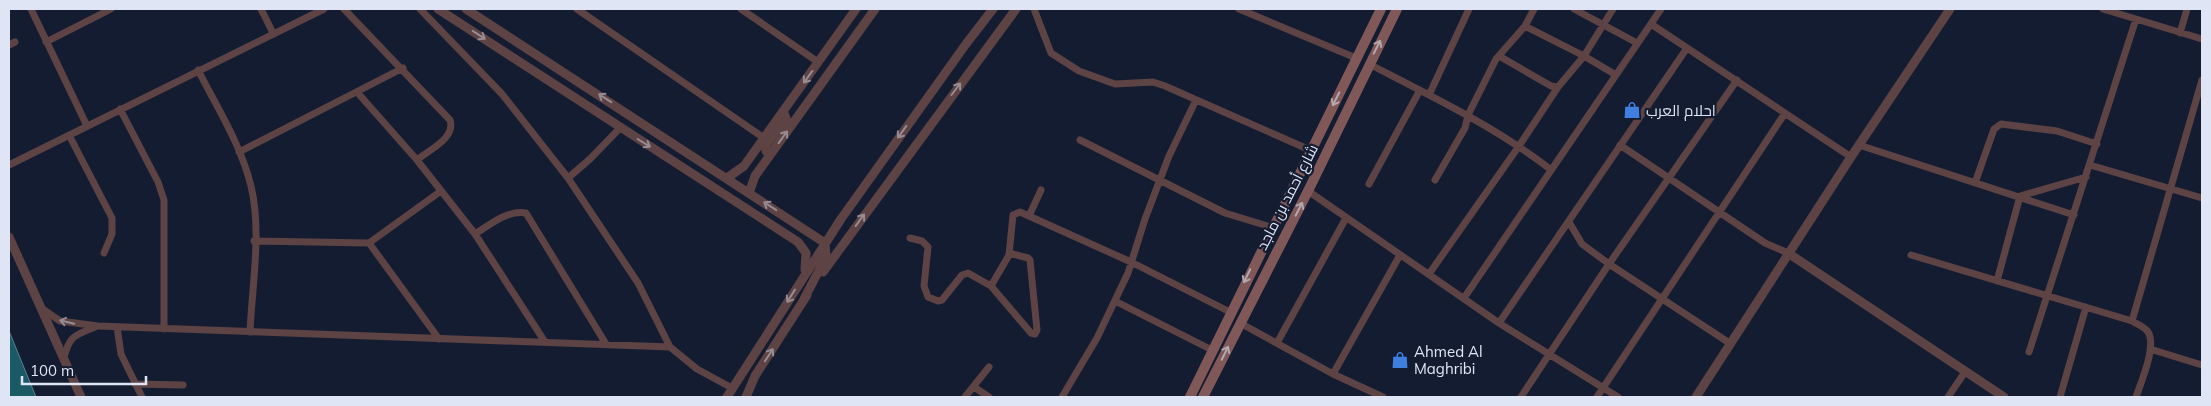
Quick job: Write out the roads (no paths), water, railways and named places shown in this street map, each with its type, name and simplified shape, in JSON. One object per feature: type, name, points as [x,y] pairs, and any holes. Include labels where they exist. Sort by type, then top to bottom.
[{"type":"main road","name":"شارع أحمد بن ماجد","points":[[1190,397],[1271,227],[1380,9]]},
{"type":"main road","name":"شارع أحمد بن ماجد","points":[[1203,397],[1308,191],[1397,9]]},
{"type":"street","points":[[31,9],[87,126]]},
{"type":"street","points":[[46,42],[111,9]]},
{"type":"street","points":[[260,9],[273,32]]},
{"type":"street","points":[[9,165],[315,11],[324,9]]},
{"type":"street","points":[[344,9],[403,68],[452,124],[448,136],[417,160]]},
{"type":"street","points":[[420,9],[502,94],[568,178],[638,283],[670,347],[697,369],[732,388]]},
{"type":"street","points":[[438,9],[803,247],[807,259],[805,273]]},
{"type":"street","points":[[466,9],[825,243]]},
{"type":"street","points":[[577,9],[764,138]]},
{"type":"street","points":[[741,9],[818,62]]},
{"type":"street","points":[[727,178],[740,171],[856,9]]},
{"type":"street","points":[[749,192],[752,180],[875,9]]},
{"type":"street","points":[[727,397],[825,243],[966,44],[993,9]]},
{"type":"street","points":[[746,397],[755,376],[804,299],[1016,9]]},
{"type":"street","points":[[1034,9],[1052,53],[1079,71],[1115,84],[1153,82],[1310,150]]},
{"type":"street","points":[[1240,9],[1356,58]]},
{"type":"street","points":[[1429,95],[1469,9]]},
{"type":"street","points":[[1435,180],[1465,128],[1468,115],[1499,56],[1525,26],[1534,9]]},
{"type":"street","points":[[1574,9],[1637,43]]},
{"type":"street","points":[[1429,274],[1558,87],[1584,56],[1613,9]]},
{"type":"street","points":[[1464,298],[1550,169],[1661,9]]},
{"type":"street","points":[[1696,397],[1788,253],[1950,9]]},
{"type":"street","points":[[2103,9],[2202,39]]},
{"type":"street","points":[[2180,32],[2187,9]]},
{"type":"street","points":[[2029,352],[2136,19]]},
{"type":"street","points":[[1651,24],[1851,157]]},
{"type":"street","points":[[1525,26],[1584,56],[1616,75]]},
{"type":"street","points":[[1499,323],[1570,222],[1687,48]]},
{"type":"street","points":[[1499,56],[1552,86],[1558,87]]},
{"type":"street","points":[[1369,64],[1468,115],[1519,146],[1550,169]]},
{"type":"street","points":[[239,152],[403,68]]},
{"type":"street","points":[[198,70],[239,152],[251,186],[254,241],[250,332]]},
{"type":"street","points":[[1521,397],[1608,264],[1737,80]]},
{"type":"street","points":[[2132,321],[2202,80]]},
{"type":"street","points":[[1369,184],[1420,90]]},
{"type":"street","points":[[357,92],[417,160],[475,234],[544,342]]},
{"type":"street","points":[[1062,397],[1086,358],[1128,273],[1160,179],[1176,139],[1196,100]]},
{"type":"street","points":[[120,109],[158,182],[164,200],[164,329]]},
{"type":"street","points":[[770,155],[766,151],[766,146],[786,118],[783,111]]},
{"type":"street","points":[[1596,397],[1604,388],[1785,113]]},
{"type":"street","points":[[568,178],[590,160],[617,126],[620,117],[626,116],[691,158],[697,158]]},
{"type":"street","points":[[1975,183],[1994,129],[2001,124],[2057,131],[2097,144]]},
{"type":"street","points":[[69,135],[112,218],[112,234],[104,253]]},
{"type":"street","points":[[1080,140],[1226,213],[1271,227]]},
{"type":"street","points":[[1620,145],[1765,243],[1788,253],[2004,397]]},
{"type":"street","points":[[1859,145],[2074,215]]},
{"type":"street","points":[[2090,165],[2202,198]]},
{"type":"street","points":[[2020,196],[2086,177]]},
{"type":"street","points":[[1029,216],[1041,190]]},
{"type":"street","points":[[254,241],[369,243],[441,191]]},
{"type":"street","points":[[1308,191],[1499,323],[1618,397]]},
{"type":"street","points":[[1997,281],[2020,196]]},
{"type":"street","points":[[741,205],[780,224],[787,223],[786,217]]},
{"type":"street","points":[[475,234],[505,216],[516,212],[526,213],[606,344]]},
{"type":"street","points":[[991,286],[1008,260],[1013,215],[1020,212],[1131,262],[1230,312]]},
{"type":"street","points":[[1276,343],[1346,218]]},
{"type":"street","points":[[1570,222],[1582,244],[1608,264],[1731,344]]},
{"type":"street","points":[[9,237],[81,397]]},
{"type":"street","points":[[910,238],[922,241],[928,247],[924,286],[928,297],[938,301],[942,300],[966,272],[991,286],[1031,333],[1035,334],[1037,330],[1030,260],[1009,253]]},
{"type":"street","points":[[369,243],[439,339]]},
{"type":"street","points":[[804,299],[826,257],[825,243]]},
{"type":"street","points":[[1333,374],[1400,255]]},
{"type":"street","points":[[1911,256],[2132,321],[2149,333],[2150,349],[2136,397]]},
{"type":"street","points":[[1114,301],[1212,350]]},
{"type":"street","points":[[2060,397],[2086,306]]},
{"type":"street","points":[[39,307],[60,321],[98,326],[670,347]]},
{"type":"street","points":[[1240,322],[1333,374],[1383,397]]},
{"type":"street","points":[[64,358],[68,343],[76,334],[98,326]]},
{"type":"street","points":[[117,327],[121,354],[142,397]]},
{"type":"street","points":[[2150,349],[2202,365]]},
{"type":"street","points":[[965,397],[989,367]]},
{"type":"street","points":[[1948,397],[1965,372]]},
{"type":"street","points":[[136,384],[183,385]]},
{"type":"street","points":[[974,387],[989,397]]},
{"type":"place","name":"احلام العرب","points":[[1632,110]]},
{"type":"place","name":"Ahmed Al Maghribi","points":[[1400,360]]}]
